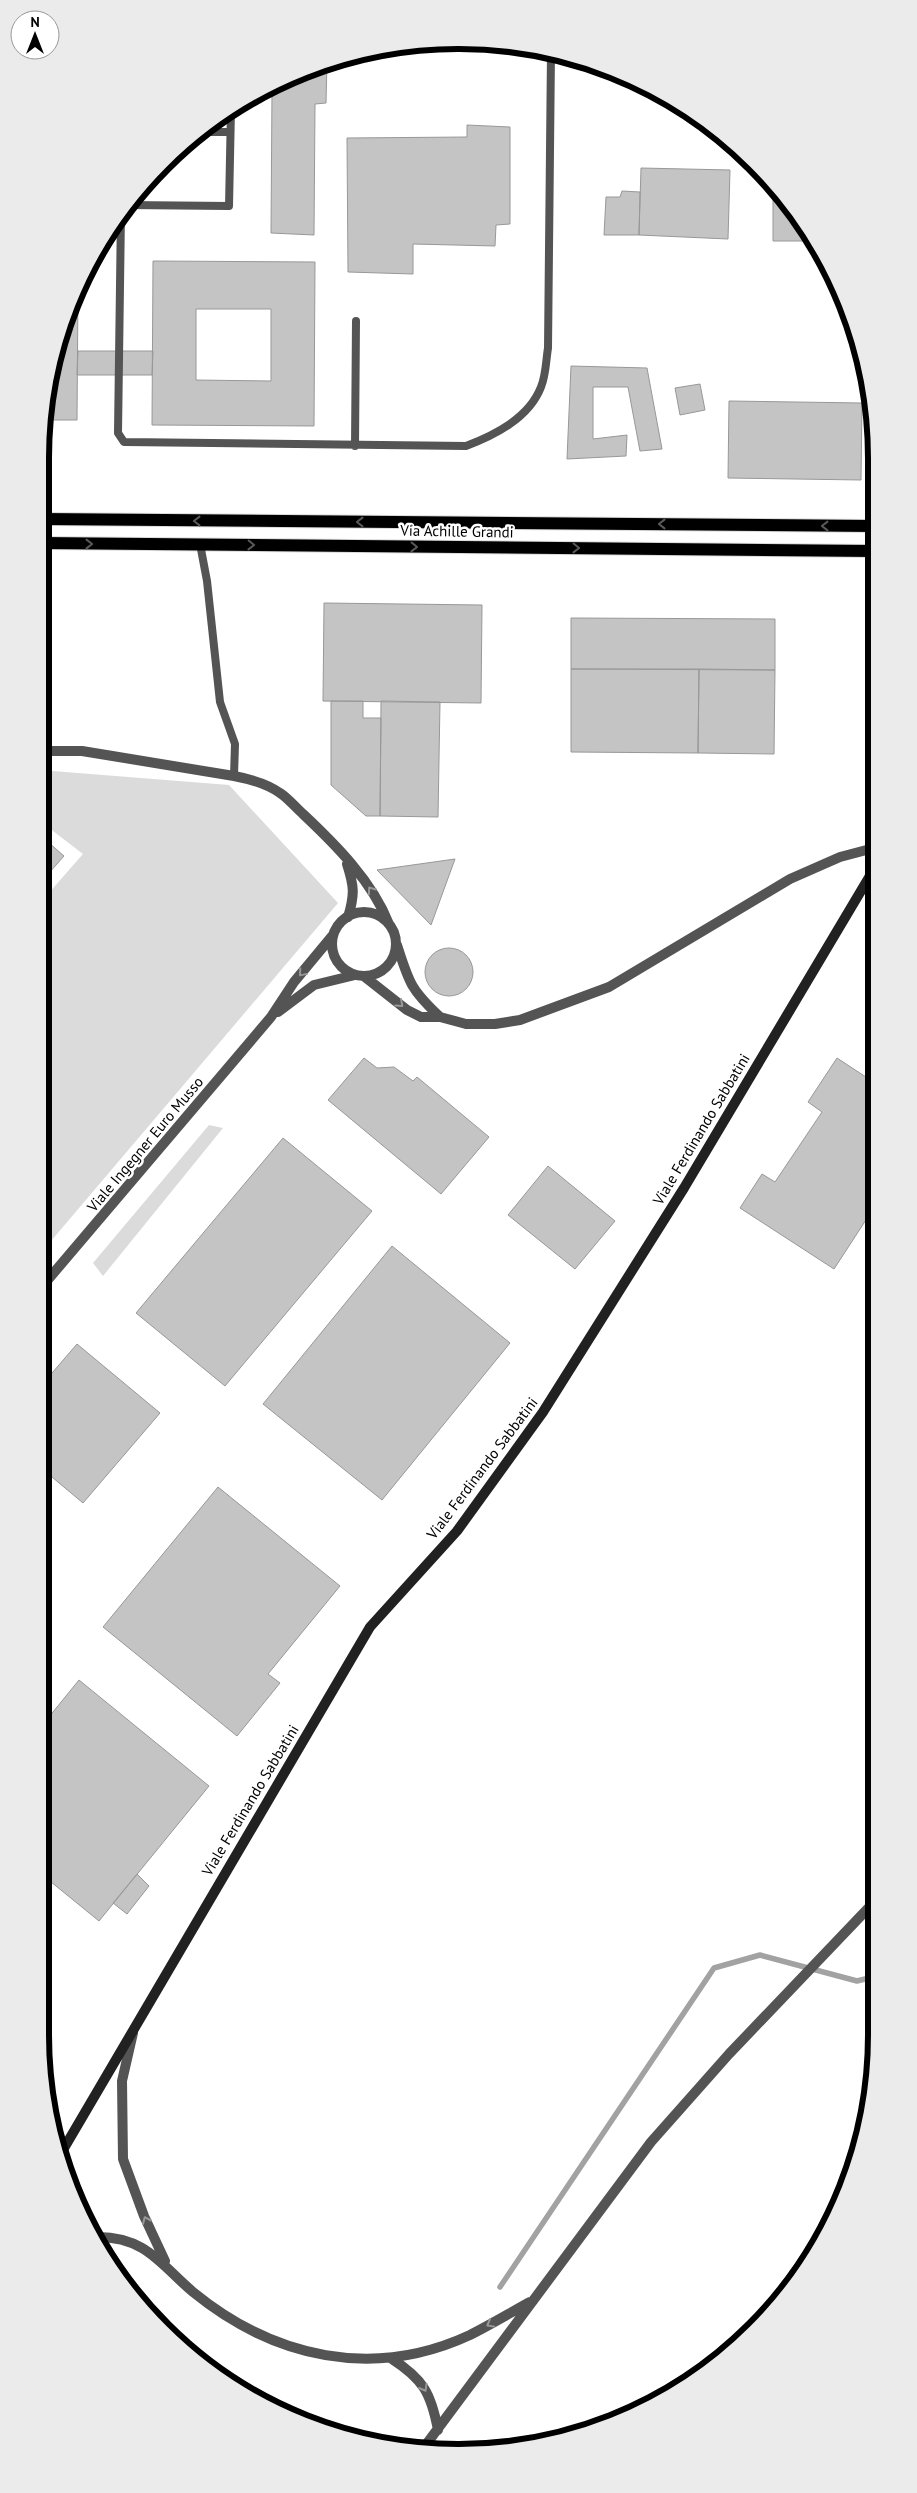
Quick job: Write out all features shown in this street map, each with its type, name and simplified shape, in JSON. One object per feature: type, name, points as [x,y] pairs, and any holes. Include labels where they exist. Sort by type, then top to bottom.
[{"type":"main road","name":"Via Achille Grandi","points":[[49,519],[868,526]]},
{"type":"main road","name":"Via Achille Grandi","points":[[49,543],[868,551]]},
{"type":"street","points":[[49,751],[82,751],[234,776],[254,780],[280,793],[317,828],[368,884],[382,905],[406,976],[414,992],[440,1017]]},
{"type":"street","points":[[333,935],[334,956],[346,971],[360,976],[407,1010],[422,1017],[440,1017],[466,1024],[495,1024],[520,1020],[609,987],[790,879],[840,857],[868,850]]},
{"type":"street","points":[[346,860],[353,884],[354,900],[348,917]]},
{"type":"street","name":"Viale Ferdinando Sabbatini","points":[[65,2147],[370,1627],[457,1531],[543,1412],[684,1188],[868,879]]},
{"type":"street","points":[[271,1017],[294,982],[333,935],[337,926],[348,917],[366,912],[375,914],[390,924]]},
{"type":"street","points":[[271,1017],[314,985],[375,975],[391,962],[396,943]]},
{"type":"street","name":"Viale Ingegner Euro Musso","points":[[49,1278],[271,1017]]},
{"type":"street","points":[[428,2443],[650,2142],[729,2054],[868,1908]]},
{"type":"street","points":[[134,2028],[122,2081],[123,2159],[144,2216],[166,2264]]},
{"type":"street","points":[[103,2237],[112,2237],[146,2249],[166,2264],[192,2290],[220,2312],[251,2331],[284,2344],[320,2354],[355,2359],[392,2359],[417,2353],[469,2335],[532,2300]]},
{"type":"street","points":[[392,2359],[410,2371],[422,2383],[433,2405],[438,2430]]},
{"type":"lane","points":[[121,227],[118,433],[121,440],[127,444],[466,446],[488,438],[510,424],[528,408],[541,387],[548,348],[551,60]]},
{"type":"lane","points":[[136,205],[229,206],[231,118]]},
{"type":"lane","points":[[210,132],[230,132]]},
{"type":"lane","points":[[355,446],[356,321]]},
{"type":"lane","points":[[200,544],[207,581],[220,702],[235,744],[234,776]]},
{"type":"shaded area","points":[[49,771],[229,785],[338,903],[49,1243],[49,893],[83,854],[49,828]]},
{"type":"shaded area","points":[[209,1125],[223,1128],[103,1276],[93,1263]]},
{"type":"building","points":[[327,70],[326,103],[315,104],[314,235],[271,233],[272,94]]},
{"type":"building","points":[[467,125],[510,127],[510,224],[496,225],[495,246],[413,244],[413,274],[348,272],[347,138],[467,137]]},
{"type":"building","points":[[641,168],[730,170],[728,239],[639,235]]},
{"type":"building","points":[[622,191],[640,192],[639,235],[604,235],[606,197],[620,197]]},
{"type":"building","points":[[773,195],[805,241],[773,241]]},
{"type":"building","points":[[153,261],[315,262],[314,426],[152,425]],"holes":[[[196,309],[271,309],[271,381],[196,380]]]},
{"type":"building","points":[[78,307],[77,420],[51,420],[52,405],[63,352]]},
{"type":"building","points":[[78,351],[153,351],[152,375],[77,375]]},
{"type":"building","points":[[571,366],[647,368],[662,449],[640,451],[628,387],[593,387],[593,439],[627,435],[626,456],[567,459]]},
{"type":"building","points":[[700,384],[705,410],[680,415],[675,388]]},
{"type":"building","points":[[729,401],[862,403],[861,480],[728,478]]},
{"type":"building","points":[[324,603],[482,605],[481,703],[323,701]]},
{"type":"building","points":[[571,618],[775,619],[775,670],[571,669]]},
{"type":"building","points":[[571,669],[699,669],[698,753],[571,752]]},
{"type":"building","points":[[699,669],[775,670],[774,754],[698,753]]},
{"type":"building","points":[[331,701],[363,701],[363,718],[381,718],[380,816],[366,816],[331,785]]},
{"type":"building","points":[[381,701],[440,702],[438,817],[380,816]]},
{"type":"building","points":[[49,843],[64,856],[49,873]]},
{"type":"building","points":[[455,859],[431,925],[377,870]]},
{"type":"building","points":[[449,948],[458,950],[466,955],[471,963],[473,972],[471,981],[466,989],[458,994],[449,996],[440,994],[432,989],[427,981],[425,972],[427,963],[432,955],[440,950]]},
{"type":"building","points":[[364,1058],[377,1068],[394,1067],[413,1081],[417,1077],[489,1137],[441,1194],[328,1100]]},
{"type":"building","points":[[837,1058],[868,1078],[868,1217],[834,1269],[740,1208],[762,1174],[775,1182],[822,1112],[808,1102]]},
{"type":"building","points":[[283,1138],[372,1211],[225,1386],[136,1313]]},
{"type":"building","points":[[548,1166],[615,1221],[575,1269],[508,1215]]},
{"type":"building","points":[[392,1246],[510,1343],[382,1500],[263,1404]]},
{"type":"building","points":[[77,1344],[160,1413],[83,1503],[49,1475],[49,1377]]},
{"type":"building","points":[[218,1487],[340,1586],[268,1674],[280,1683],[237,1736],[103,1627]]},
{"type":"building","points":[[79,1680],[209,1786],[99,1921],[49,1880],[49,1717]]},
{"type":"building","points":[[137,1874],[149,1886],[127,1914],[113,1903]]},
{"type":"waterway","points":[[500,2287],[714,1968],[760,1955],[857,1981],[868,1978]]}]
